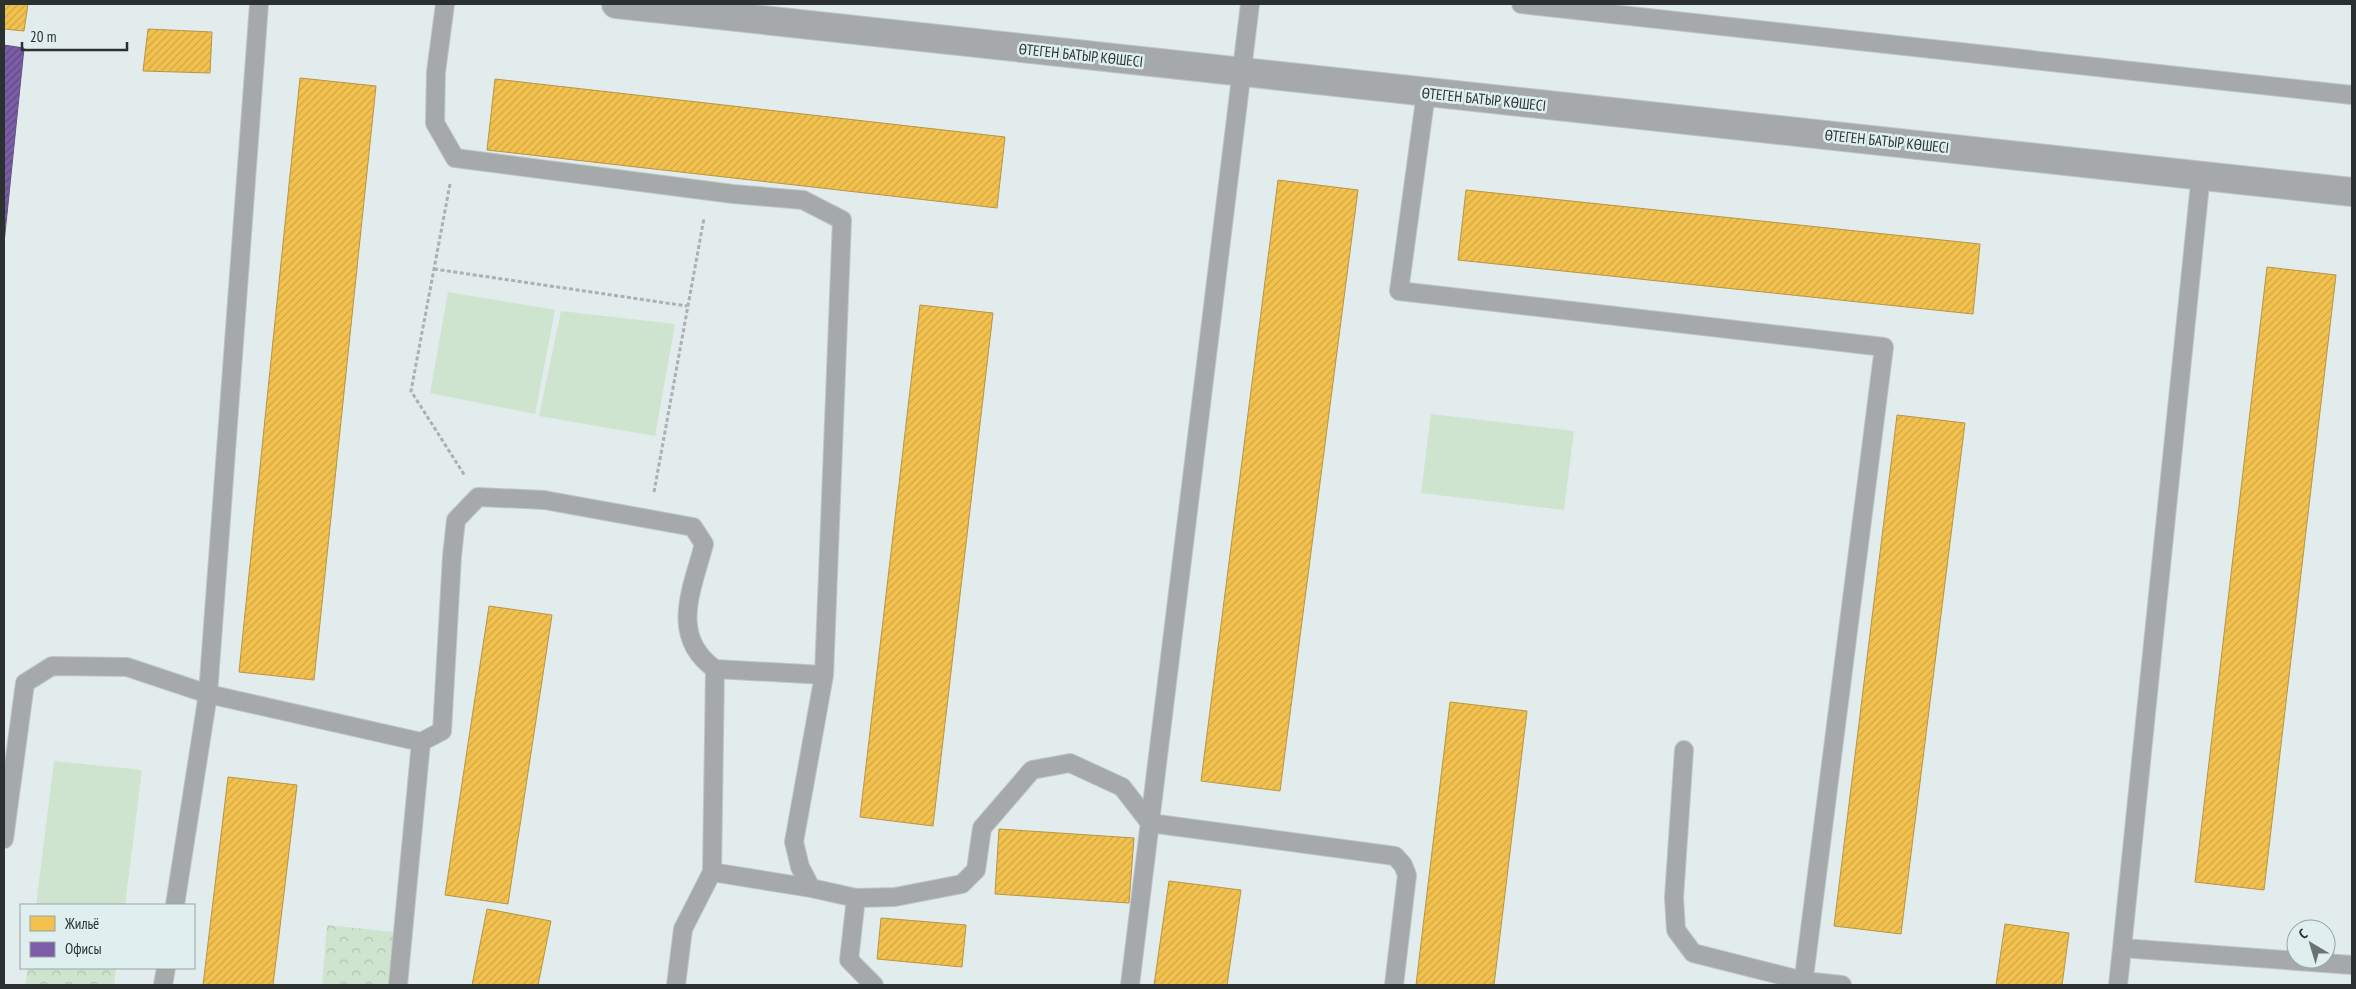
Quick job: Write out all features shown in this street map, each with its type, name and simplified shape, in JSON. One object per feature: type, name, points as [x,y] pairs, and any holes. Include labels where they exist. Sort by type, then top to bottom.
[{"type":"street","name":"ӨТЕГЕН БАТЫР КӨШЕСІ","points":[[616,4],[1426,93],[2201,174],[2352,192]]},
{"type":"lane","points":[[176,904],[208,694],[259,4]]},
{"type":"lane","points":[[445,4],[436,72],[434,123],[454,158],[709,191],[803,200],[842,220],[824,675],[794,842],[800,867],[812,888]]},
{"type":"lane","points":[[1130,985],[1250,4]]},
{"type":"lane","points":[[1521,4],[2352,95]]},
{"type":"lane","points":[[1426,93],[1399,291],[1884,347],[1803,983]]},
{"type":"lane","points":[[2118,985],[2201,174]]},
{"type":"lane","points":[[4,839],[26,683],[52,666],[127,667],[208,694],[421,742],[442,731],[452,556],[456,520],[478,497],[544,500],[693,527],[704,544],[687,610],[690,639],[700,658],[715,668],[824,675]]},
{"type":"lane","points":[[676,985],[682,929],[712,872],[715,668]]},
{"type":"lane","points":[[398,985],[421,742]]},
{"type":"lane","points":[[1684,750],[1674,898],[1676,930],[1693,953],[1803,983],[1842,985]]},
{"type":"lane","points":[[712,872],[812,888],[856,898],[895,897],[962,884],[976,870],[982,828],[1032,770],[1070,763],[1122,787],[1150,823],[1395,856],[1403,865],[1407,875],[1394,985]]},
{"type":"lane","points":[[856,898],[849,960],[874,985]]},
{"type":"lane","points":[[2122,948],[2352,965]]},
{"type":"lane","points":[[163,985],[166,969]]},
{"type":"path","points":[[454,158],[411,391],[478,497]]},
{"type":"path","points":[[650,518],[709,191]]},
{"type":"path","points":[[434,269],[688,306]]},
{"type":"green space","points":[[448,292],[555,310],[535,414],[430,393]]},
{"type":"green space","points":[[561,311],[675,324],[655,436],[539,416]]},
{"type":"green space","points":[[1431,414],[1574,431],[1564,510],[1421,493]]},
{"type":"green space","points":[[54,761],[142,770],[125,904],[36,904]]},
{"type":"green space","points":[[327,925],[394,932],[390,985],[322,985]]},
{"type":"green space","points":[[28,969],[116,969],[114,985],[25,985]]},
{"type":"building: Жильё","points":[[4,4],[28,4],[24,31],[4,29]]},
{"type":"building: Жильё","points":[[148,29],[212,32],[210,73],[143,71]]},
{"type":"building: Жильё","points":[[300,78],[376,86],[314,680],[239,672]]},
{"type":"building: Жильё","points":[[495,79],[1005,137],[997,208],[487,150]]},
{"type":"building: Жильё","points":[[1278,180],[1358,190],[1280,791],[1201,781]]},
{"type":"building: Жильё","points":[[1466,190],[1980,244],[1973,314],[1458,260]]},
{"type":"building: Жильё","points":[[2267,267],[2336,275],[2264,890],[2195,882]]},
{"type":"building: Жильё","points":[[920,305],[993,313],[933,826],[860,817]]},
{"type":"building: Жильё","points":[[1897,415],[1965,423],[1901,934],[1834,926]]},
{"type":"building: Жильё","points":[[489,606],[552,615],[508,904],[445,895]]},
{"type":"building: Жильё","points":[[1450,702],[1527,711],[1494,985],[1416,985]]},
{"type":"building: Жильё","points":[[228,777],[297,785],[273,985],[203,985]]},
{"type":"building: Жильё","points":[[999,829],[1134,838],[1129,903],[995,894]]},
{"type":"building: Жильё","points":[[1169,881],[1241,890],[1227,985],[1154,985]]},
{"type":"building: Жильё","points":[[487,909],[551,921],[538,985],[472,985]]},
{"type":"building: Жильё","points":[[881,918],[966,925],[962,967],[877,959]]},
{"type":"building: Жильё","points":[[2005,924],[2069,933],[2062,985],[1996,985]]},
{"type":"building: Офисы","points":[[4,45],[24,48],[4,243]]}]
